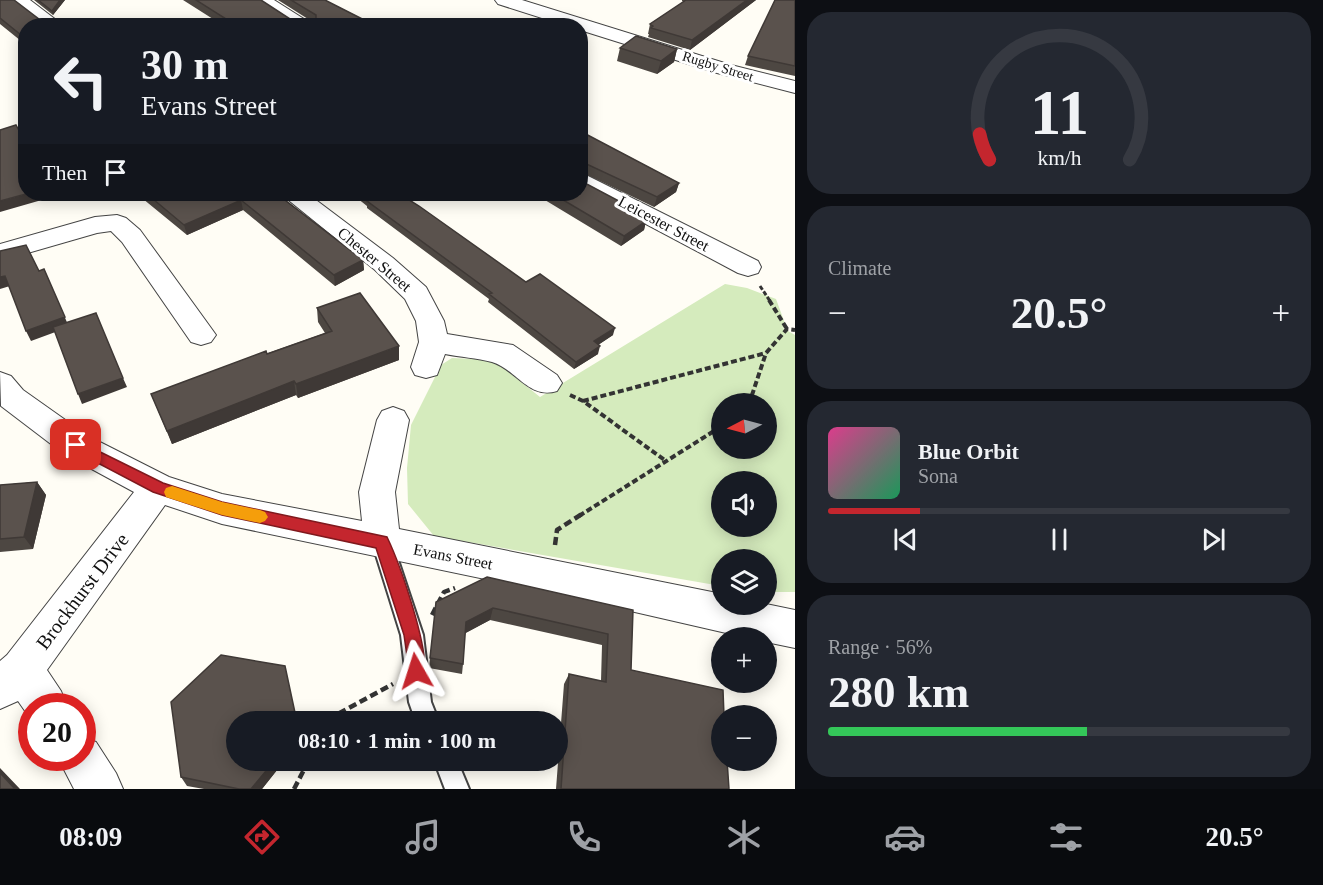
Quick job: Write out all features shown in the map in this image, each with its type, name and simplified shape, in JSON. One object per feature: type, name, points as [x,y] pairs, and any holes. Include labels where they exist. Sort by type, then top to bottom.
[{"type":"street","points":[[19,0],[44,18]]},
{"type":"street","points":[[261,0],[292,18]]},
{"type":"street","name":"Rugby Street","points":[[504,0],[562,18]]},
{"type":"street","name":"Rugby Street","points":[[588,26],[732,71],[795,87]]},
{"type":"street","name":"Leicester Street","points":[[588,183],[748,267]]},
{"type":"street","name":"Chester Street","points":[[302,201],[384,264],[416,294],[430,321],[430,355],[502,352],[546,383]]},
{"type":"street","points":[[0,253],[95,225],[117,223],[131,236],[201,334]]},
{"type":"street","name":"Evans Street","points":[[1,386],[12,398],[76,445],[158,488],[222,509],[552,576],[795,629]]},
{"type":"street","points":[[382,542],[376,492],[393,420]]},
{"type":"street","name":"Brockhurst Drive","points":[[11,679],[158,488]]},
{"type":"street","points":[[11,679],[29,693]]},
{"type":"street","points":[[88,771],[100,789]]},
{"type":"lane","points":[[382,542],[412,635],[420,702],[424,711]]},
{"type":"lane","points":[[450,771],[457,789]]},
{"type":"path","points":[[748,267],[788,328],[795,330]]},
{"type":"path","points":[[753,393],[766,353],[788,328]]},
{"type":"path","points":[[583,401],[766,353]]},
{"type":"path","points":[[546,383],[583,401],[666,460]]},
{"type":"path","points":[[552,576],[557,530],[711,433]]},
{"type":"path","points":[[294,789],[303,771]]},
{"type":"green space","points":[[725,284],[747,288],[776,299],[787,329],[781,327],[795,335],[795,592],[777,592],[777,549],[711,549],[711,584],[434,536],[408,504],[407,468],[411,425],[441,365],[452,358],[494,360],[540,397]]},
{"type":"building","points":[[0,0],[14,0],[38,18],[18,18],[18,33],[0,18]]},
{"type":"building","points":[[38,0],[60,0],[52,11]]},
{"type":"building","points":[[196,0],[261,0],[288,18],[224,18]]},
{"type":"building","points":[[291,0],[325,0],[360,18],[316,18],[316,15]]},
{"type":"building","points":[[686,0],[747,0],[692,40],[651,28],[653,26],[650,24]]},
{"type":"building","points":[[775,0],[795,0],[795,66],[748,56]]},
{"type":"building","points":[[636,36],[677,49],[661,61],[620,48]]},
{"type":"building","points":[[16,125],[18,129],[18,196],[0,201],[0,130]]},
{"type":"building","points":[[588,135],[679,183],[657,197],[588,165]]},
{"type":"building","points":[[588,185],[636,210],[632,213],[646,221],[624,236],[565,201],[588,201]]},
{"type":"building","points":[[155,201],[239,201],[184,225]]},
{"type":"building","points":[[242,201],[286,201],[363,260],[334,275]]},
{"type":"building","points":[[367,201],[411,201],[526,282],[540,274],[615,328],[594,341],[600,346],[576,362],[489,294],[492,293]]},
{"type":"building","points":[[26,245],[39,271],[44,269],[65,317],[26,331],[5,276],[0,277],[0,251]]},
{"type":"building","points":[[360,293],[399,346],[296,384],[294,381],[167,431],[151,394],[266,351],[267,354],[332,331],[317,308]]},
{"type":"building","points":[[96,313],[123,378],[78,394],[53,327]]},
{"type":"building","points":[[37,482],[24,537],[0,539],[0,485]]},
{"type":"building","points":[[487,577],[633,610],[631,670],[711,687],[711,693],[723,693],[724,705],[711,705],[711,771],[728,771],[729,789],[561,789],[562,771],[568,771],[566,711],[569,674],[606,682],[608,634],[493,608],[466,622],[463,664],[430,658],[436,602]]},
{"type":"building","points":[[221,655],[285,666],[295,711],[226,711],[226,771],[266,771],[251,789],[239,789],[181,777],[171,702]]},
{"type":"building","points":[[0,773],[15,789],[0,789]]},
{"type":"slow traffic","points":[[172,492],[222,509],[260,517]]},
{"type":"route","points":[[76,445],[158,488],[222,509],[382,542],[412,635],[416,671]]}]
